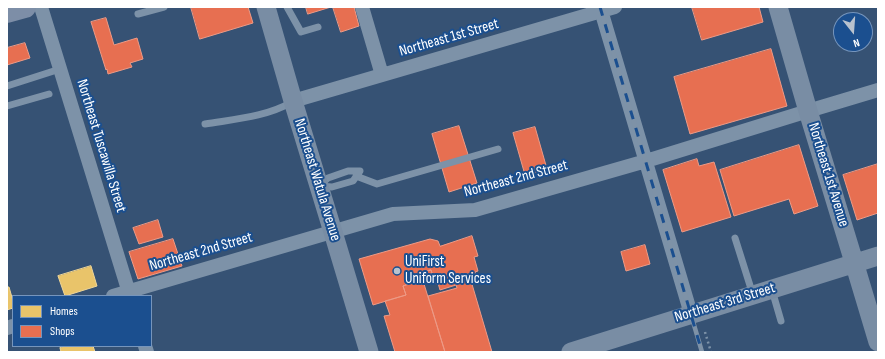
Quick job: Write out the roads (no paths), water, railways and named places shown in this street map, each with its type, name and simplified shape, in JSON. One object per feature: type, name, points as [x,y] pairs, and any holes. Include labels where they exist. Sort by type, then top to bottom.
[{"type":"main road","points":[[7,12],[25,7]]},
{"type":"street","name":"Northeast Tuscawilla Street","points":[[41,7],[129,294]]},
{"type":"street","name":"Northeast Watula Avenue","points":[[266,7],[369,352]]},
{"type":"street","points":[[362,7],[382,75]]},
{"type":"street","name":"Northeast 1st Street","points":[[293,101],[601,9],[615,7]]},
{"type":"street","name":"Northeast 1st Avenue","points":[[778,7],[878,342]]},
{"type":"street","points":[[601,9],[691,314]]},
{"type":"street","name":"Northeast 2nd Street","points":[[129,294],[393,214],[476,210],[646,161],[878,90]]},
{"type":"street","name":"Northeast 3rd Street","points":[[571,352],[878,256]]},
{"type":"lane","points":[[138,14],[164,7]]},
{"type":"lane","points":[[287,7],[301,32],[318,27]]},
{"type":"lane","points":[[7,86],[60,69]]},
{"type":"lane","points":[[7,106],[49,94]]},
{"type":"lane","points":[[205,124],[251,117],[283,107],[293,101]]},
{"type":"lane","points":[[356,176],[377,184],[498,150]]},
{"type":"lane","points":[[348,171],[360,171],[353,181],[332,187],[319,186],[328,178],[348,171]]},
{"type":"lane","points":[[735,238],[753,295]]},
{"type":"lane","points":[[772,289],[781,321]]},
{"type":"railway","points":[[600,7],[702,352]]},
{"type":"place","name":"UniFirst Uniform Services","points":[[397,271]]}]
